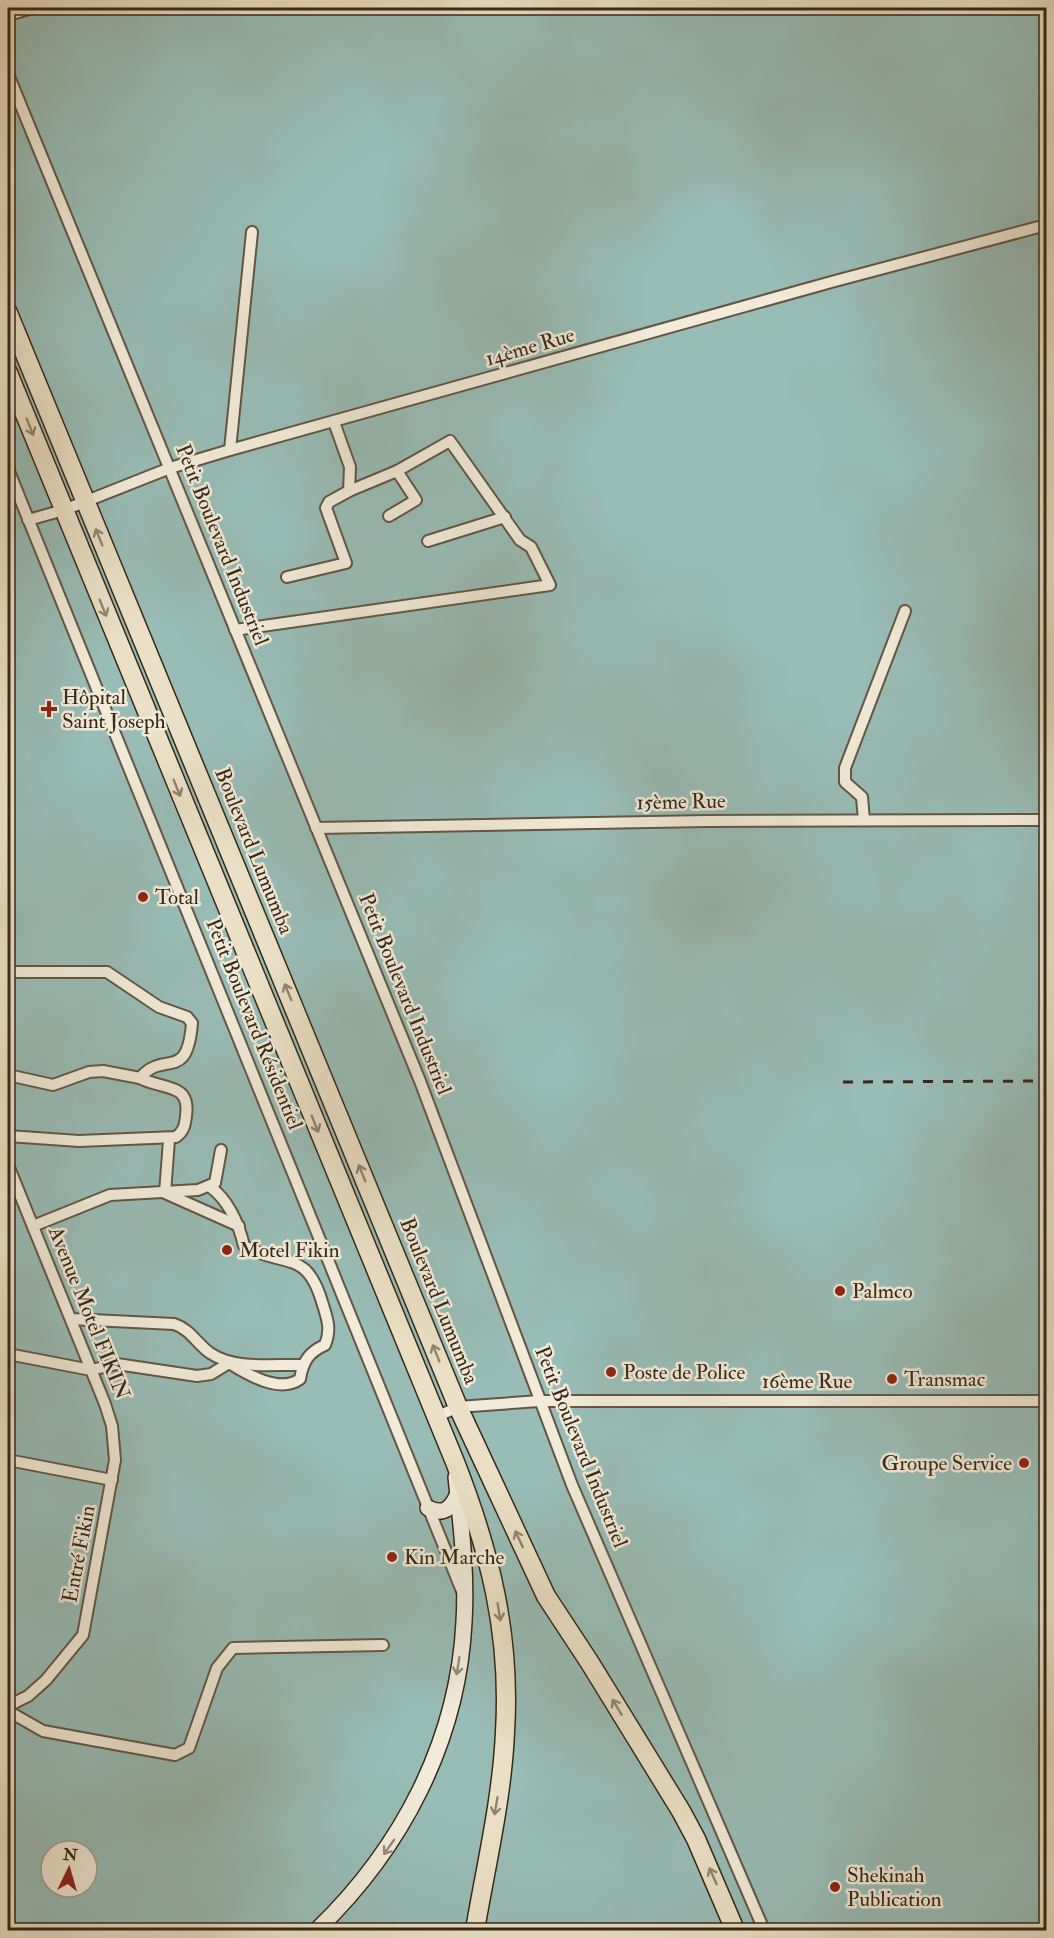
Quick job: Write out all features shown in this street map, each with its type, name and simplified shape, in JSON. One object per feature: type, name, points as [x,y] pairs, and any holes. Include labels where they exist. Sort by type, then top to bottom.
[{"type":"highway","name":"Boulevard Lumumba","points":[[8,313],[459,1407],[546,1596],[681,1811],[705,1859],[735,1930]]},
{"type":"highway","points":[[8,373],[455,1462],[480,1528],[490,1566],[506,1675],[501,1778],[475,1930]]},
{"type":"main road","points":[[317,1930],[346,1903],[391,1845],[418,1798],[435,1757],[458,1668],[464,1621],[455,1462]]},
{"type":"main road","points":[[428,1508],[435,1512],[446,1511],[458,1493]]},
{"type":"street","points":[[8,15],[33,8]]},
{"type":"street","name":"Petit Boulevard Industriel","points":[[8,74],[450,1156],[572,1485],[764,1930]]},
{"type":"street","name":"14ème Rue","points":[[28,520],[85,503],[170,468],[230,450],[836,280],[1047,225]]},
{"type":"street","points":[[230,450],[252,232]]},
{"type":"street","points":[[334,422],[350,467],[350,491]]},
{"type":"street","points":[[235,630],[548,586],[551,582],[531,547],[520,540],[450,441],[397,471],[329,502],[326,508],[347,559],[343,565],[287,577]]},
{"type":"street","name":"Petit Boulevard Résidentiel","points":[[8,469],[463,1594]]},
{"type":"street","points":[[389,516],[416,500],[397,471]]},
{"type":"street","points":[[428,542],[505,517]]},
{"type":"street","points":[[864,820],[862,797],[845,782],[845,768],[904,611]]},
{"type":"street","name":"15ème Rue","points":[[316,828],[864,820],[1047,820]]},
{"type":"street","points":[[8,972],[107,972],[159,1007],[190,1019],[192,1023],[187,1053],[179,1062],[154,1068],[141,1078]]},
{"type":"street","points":[[8,1075],[53,1085],[89,1072],[103,1071],[141,1078],[152,1084],[179,1089],[184,1095],[187,1109],[184,1128],[176,1137],[169,1140],[56,1141],[8,1136]]},
{"type":"street","points":[[165,1193],[169,1140]]},
{"type":"street","points":[[33,1226],[110,1195],[165,1193],[198,1190],[209,1186],[215,1183],[221,1150]]},
{"type":"street","name":"Avenue Motel FIKIN","points":[[8,1165],[112,1426],[115,1460],[112,1480]]},
{"type":"street","points":[[71,1319],[174,1324],[185,1329],[210,1353],[253,1378],[295,1382],[300,1378],[302,1365],[312,1351],[326,1345],[331,1331],[318,1286],[304,1266],[244,1246],[240,1226],[221,1194],[209,1186]]},
{"type":"street","points":[[165,1193],[240,1226]]},
{"type":"street","points":[[8,1354],[91,1370],[117,1364],[197,1376],[211,1374],[229,1363],[302,1365]]},
{"type":"street","name":"16ème Rue","points":[[436,1417],[459,1407],[539,1401],[1047,1401]]},
{"type":"street","points":[[8,1460],[112,1480]]},
{"type":"street","name":"Entré Fikin","points":[[8,1706],[28,1696],[46,1680],[83,1635],[112,1480]]},
{"type":"street","points":[[8,1711],[43,1731],[175,1755],[189,1748],[217,1668],[233,1648],[383,1645]]},
{"type":"water","points":[[8,8],[1046,8],[1046,1930],[8,1930]]},
{"type":"railway","points":[[843,1082],[1046,1081]]},
{"type":"place","name":"Hôpital Saint Joseph","points":[[49,709]]},
{"type":"place","name":"Total","points":[[143,897]]},
{"type":"place","name":"Motel Fikin","points":[[227,1250]]},
{"type":"place","name":"Palmco","points":[[840,1291]]},
{"type":"place","name":"Poste de Police","points":[[611,1372]]},
{"type":"place","name":"Transmac","points":[[892,1379]]},
{"type":"place","name":"Groupe Service","points":[[1024,1463]]},
{"type":"place","name":"Kin Marche","points":[[392,1557]]},
{"type":"place","name":"Shekinah Publication","points":[[835,1887]]}]
